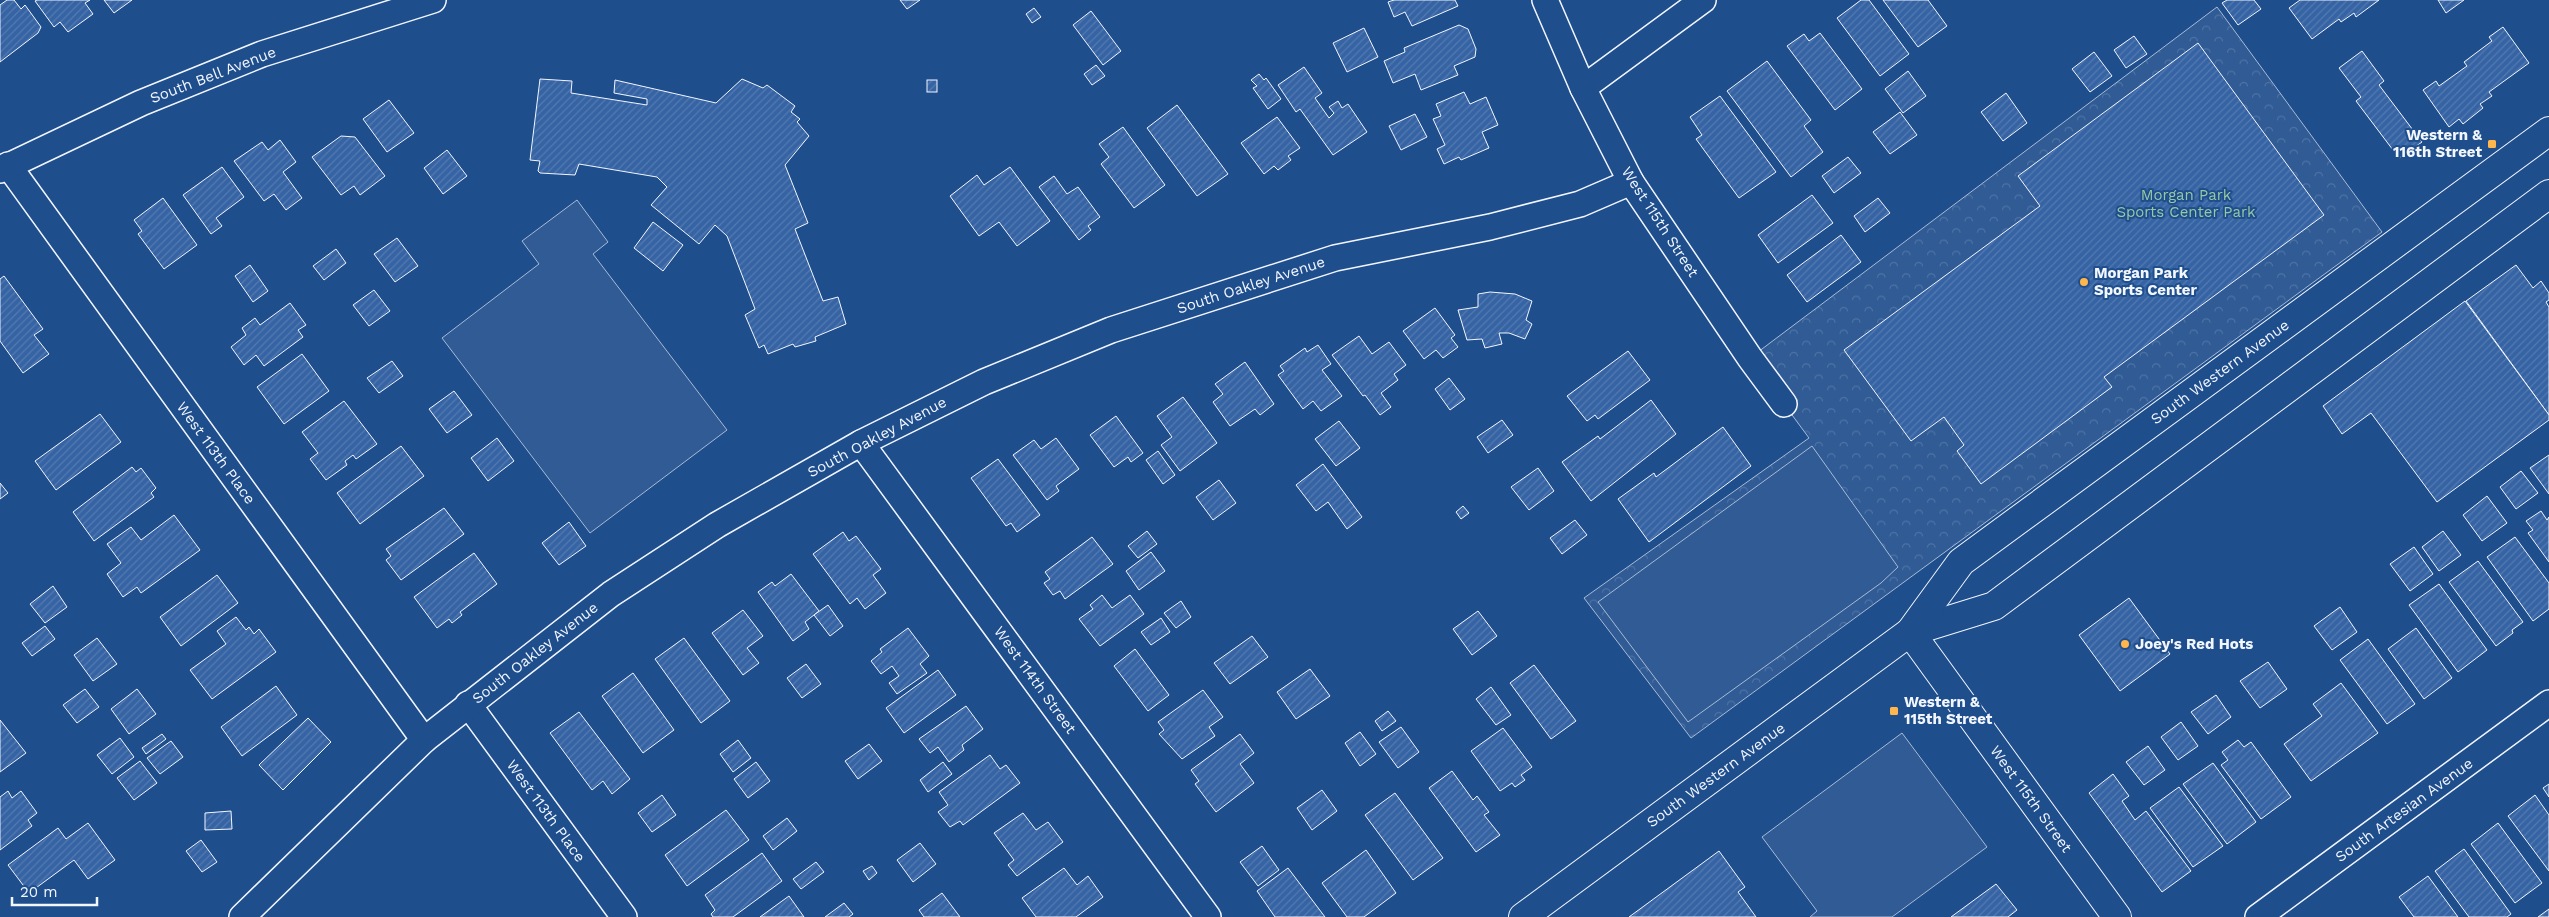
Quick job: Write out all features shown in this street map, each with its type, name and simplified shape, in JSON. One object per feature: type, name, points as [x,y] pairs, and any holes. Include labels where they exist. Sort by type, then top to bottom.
[{"type":"main road","name":"South Western Avenue","points":[[1523,917],[1910,632],[1961,562],[2549,131]]},
{"type":"main road","name":"South Western Avenue","points":[[1910,632],[1994,606],[2549,194]]},
{"type":"main road","name":"West 115th Street","points":[[1910,632],[2117,917]]},
{"type":"street","name":"South Bell Avenue","points":[[4,167],[141,103],[262,54],[433,0]]},
{"type":"street","name":"West 115th Street","points":[[1545,0],[1583,88],[1631,182],[1750,358],[1784,404]]},
{"type":"street","points":[[1583,88],[1703,0]]},
{"type":"street","name":"West 113th Place","points":[[4,167],[424,740]]},
{"type":"street","name":"South Oakley Avenue","points":[[242,917],[424,740],[611,594],[717,525],[861,443],[984,382],[1111,330],[1334,258],[1498,225],[1580,204],[1631,182]]},
{"type":"street","name":"West 114th Street","points":[[861,443],[1208,917]]},
{"type":"street","name":"South Artesian Avenue","points":[[2258,917],[2549,703]]},
{"type":"street","name":"West 113th Place","points":[[468,704],[624,917]]},
{"type":"green space","name":"Morgan Park Sports Center Park","points":[[2217,7],[2382,232],[1691,738],[1584,598],[1809,438],[1750,358]]},
{"type":"shaded area","points":[[577,200],[608,242],[593,254],[727,430],[590,533],[442,338],[539,264],[522,241]]},
{"type":"shaded area","points":[[1812,446],[1898,567],[1881,583],[1688,722],[1598,602]]},
{"type":"shaded area","points":[[1902,733],[1987,847],[1892,917],[1810,917],[1817,911],[1762,837]]},
{"type":"building","points":[[7,0],[14,0],[21,9],[25,5],[41,27],[38,33],[0,62],[0,5]]},
{"type":"building","points":[[90,0],[85,3],[93,14],[68,32],[60,22],[54,27],[35,1]]},
{"type":"building","points":[[104,0],[132,0],[114,13]]},
{"type":"building","points":[[900,0],[920,0],[907,9]]},
{"type":"building","points":[[1394,0],[1455,0],[1458,6],[1412,26],[1405,12],[1394,17],[1388,2]]},
{"type":"building","points":[[1861,0],[1869,0],[1909,54],[1880,76],[1837,18]]},
{"type":"building","points":[[1883,0],[1928,0],[1947,26],[1918,47]]},
{"type":"building","points":[[2227,0],[2254,0],[2261,9],[2238,25],[2222,3]]},
{"type":"building","points":[[2300,0],[2379,0],[2356,17],[2354,13],[2341,22],[2339,19],[2312,39],[2289,8]]},
{"type":"building","points":[[2438,0],[2464,0],[2446,13]]},
{"type":"building","points":[[1034,8],[1041,17],[1032,23],[1026,14]]},
{"type":"building","points":[[1091,11],[1121,51],[1103,65],[1073,25]]},
{"type":"building","points":[[1459,25],[1468,29],[1476,49],[1475,57],[1454,66],[1458,75],[1421,90],[1415,74],[1393,83],[1384,61],[1405,52],[1404,48]]},
{"type":"building","points":[[2503,27],[2529,63],[2489,92],[2492,96],[2480,104],[2483,108],[2463,124],[2459,119],[2449,127],[2423,90],[2436,81],[2439,86],[2467,66],[2464,62],[2492,41],[2489,37]]},
{"type":"building","points":[[1364,28],[1378,57],[1347,72],[1333,43]]},
{"type":"building","points":[[1820,33],[1862,89],[1835,110],[1787,46],[1804,34],[1809,41]]},
{"type":"building","points":[[2134,36],[2147,54],[2126,68],[2114,50]]},
{"type":"building","name":"Morgan Park Sports Center","points":[[2198,43],[2324,215],[2104,377],[2112,387],[1981,484],[1957,451],[1964,445],[1944,417],[1911,441],[1844,350],[2040,206],[2018,176]]},
{"type":"building","points":[[2362,51],[2384,81],[2379,85],[2422,142],[2399,158],[2356,101],[2361,97],[2339,68]]},
{"type":"building","points":[[2094,52],[2112,76],[2090,92],[2072,69]]},
{"type":"building","points":[[1767,61],[1811,120],[1804,126],[1823,152],[1791,177],[1727,91]]},
{"type":"building","points":[[1096,65],[1105,76],[1092,85],[1084,74]]},
{"type":"building","points":[[1304,67],[1322,93],[1315,98],[1329,118],[1334,113],[1329,107],[1338,101],[1342,108],[1348,104],[1367,132],[1333,155],[1300,109],[1296,112],[1278,85]]},
{"type":"building","points":[[1908,71],[1926,96],[1903,113],[1885,89]]},
{"type":"building","points":[[1259,74],[1264,80],[1266,78],[1281,99],[1268,109],[1253,88],[1257,86],[1251,80]]},
{"type":"building","points":[[540,79],[572,81],[571,93],[647,105],[647,99],[614,93],[615,80],[716,103],[742,79],[763,88],[767,85],[795,106],[791,112],[800,119],[797,122],[809,136],[785,165],[808,223],[795,229],[823,301],[838,297],[846,324],[815,337],[816,341],[795,347],[793,344],[768,354],[764,345],[759,348],[745,315],[755,309],[727,236],[715,225],[699,244],[651,205],[667,187],[657,177],[579,164],[575,175],[540,173],[538,171],[540,161],[530,160]]},
{"type":"building","points":[[927,80],[937,80],[937,92],[927,92]]},
{"type":"building","points":[[1464,92],[1470,104],[1486,97],[1498,125],[1482,132],[1489,148],[1461,160],[1459,157],[1444,164],[1437,149],[1445,145],[1433,119],[1441,116],[1436,104]]},
{"type":"building","points":[[2006,93],[2027,123],[2003,141],[1981,112]]},
{"type":"building","points":[[1720,96],[1776,172],[1739,198],[1696,139],[1702,135],[1690,117]]},
{"type":"building","points":[[389,100],[414,133],[387,152],[363,119]]},
{"type":"building","points":[[1177,105],[1228,174],[1197,196],[1147,128]]},
{"type":"building","points":[[1900,112],[1917,135],[1890,154],[1873,132]]},
{"type":"building","points":[[1415,114],[1427,137],[1401,150],[1389,126]]},
{"type":"building","points":[[1277,117],[1300,148],[1288,156],[1291,160],[1278,170],[1274,166],[1264,174],[1241,143]]},
{"type":"building","points":[[1123,127],[1165,185],[1134,208],[1101,164],[1109,157],[1099,144]]},
{"type":"building","points":[[341,136],[355,137],[385,176],[360,195],[354,186],[341,195],[312,157]]},
{"type":"building","points":[[280,140],[296,162],[283,172],[302,198],[286,210],[274,194],[264,201],[234,161],[262,142],[268,150]]},
{"type":"building","points":[[447,150],[467,176],[443,194],[424,168]]},
{"type":"building","points":[[1848,157],[1861,173],[1834,193],[1822,176]]},
{"type":"building","points":[[222,167],[244,197],[216,218],[222,226],[211,234],[183,195]]},
{"type":"building","points":[[1010,167],[1050,221],[1017,246],[999,222],[979,236],[950,196],[977,175],[984,185]]},
{"type":"building","points":[[1054,176],[1067,194],[1078,187],[1100,217],[1088,226],[1091,230],[1079,240],[1039,187]]},
{"type":"building","points":[[1812,195],[1833,223],[1778,263],[1758,235]]},
{"type":"building","points":[[163,198],[197,245],[164,269],[138,234],[142,231],[134,220]]},
{"type":"building","points":[[1878,198],[1890,213],[1865,232],[1854,216]]},
{"type":"building","points":[[653,222],[683,245],[663,271],[634,248]]},
{"type":"building","points":[[1841,235],[1861,262],[1807,302],[1787,275]]},
{"type":"building","points":[[397,238],[418,266],[395,282],[374,254]]},
{"type":"building","points":[[336,249],[346,263],[324,280],[313,266]]},
{"type":"building","points":[[250,265],[268,291],[253,302],[235,276]]},
{"type":"building","points":[[2516,265],[2533,288],[2541,281],[2549,293],[2549,300],[2546,302],[2549,307],[2549,415],[2466,301]]},
{"type":"building","points":[[4,276],[43,329],[34,335],[49,354],[23,373],[0,341],[0,279]]},
{"type":"building","points":[[374,290],[390,311],[369,326],[353,305]]},
{"type":"building","points":[[1490,292],[1515,294],[1532,301],[1526,320],[1532,324],[1525,339],[1509,333],[1499,333],[1502,344],[1485,348],[1482,339],[1467,340],[1458,310],[1478,307],[1478,294]]},
{"type":"building","points":[[2465,301],[2549,415],[2549,420],[2437,502],[2371,413],[2342,434],[2323,406]]},
{"type":"building","points":[[290,303],[306,325],[298,330],[303,337],[264,366],[256,355],[244,365],[231,347],[246,335],[242,328],[255,318],[260,325]]},
{"type":"building","points":[[1435,308],[1455,335],[1451,338],[1458,347],[1443,358],[1436,350],[1424,359],[1403,331]]},
{"type":"building","points":[[1359,336],[1372,354],[1389,342],[1406,365],[1394,374],[1398,380],[1381,393],[1391,407],[1380,415],[1332,355]]},
{"type":"building","points":[[1318,345],[1331,364],[1322,370],[1342,396],[1321,411],[1313,401],[1303,409],[1278,375],[1284,371],[1280,366],[1305,348],[1307,352]]},
{"type":"building","points":[[1628,351],[1650,380],[1598,419],[1595,415],[1587,421],[1567,396]]},
{"type":"building","points":[[302,354],[329,391],[284,424],[257,387]]},
{"type":"building","points":[[392,361],[403,376],[379,393],[367,378]]},
{"type":"building","points":[[1245,362],[1274,404],[1260,415],[1255,409],[1230,426],[1213,402],[1223,394],[1215,384]]},
{"type":"building","points":[[1449,378],[1465,399],[1450,410],[1435,389]]},
{"type":"building","points":[[454,391],[472,415],[447,433],[429,409]]},
{"type":"building","points":[[1183,397],[1217,443],[1180,471],[1161,445],[1172,437],[1157,416]]},
{"type":"building","points":[[1651,400],[1676,434],[1591,501],[1562,462],[1598,436],[1600,439]]},
{"type":"building","points":[[344,401],[377,444],[356,459],[353,455],[345,461],[347,465],[326,480],[310,459],[318,453],[302,432]]},
{"type":"building","points":[[100,414],[121,442],[56,490],[35,461]]},
{"type":"building","points":[[1116,416],[1143,453],[1131,462],[1128,457],[1114,467],[1090,435]]},
{"type":"building","points":[[1502,420],[1513,435],[1488,453],[1477,437]]},
{"type":"building","points":[[1339,421],[1360,448],[1336,466],[1315,439]]},
{"type":"building","points":[[1723,427],[1751,466],[1649,542],[1618,499],[1654,473],[1656,477]]},
{"type":"building","points":[[497,438],[514,461],[488,481],[471,458]]},
{"type":"building","points":[[1056,438],[1079,469],[1056,486],[1059,491],[1047,500],[1013,455],[1034,440],[1041,449]]},
{"type":"building","points":[[401,446],[424,476],[360,524],[337,493]]},
{"type":"building","points":[[1158,451],[1175,475],[1163,484],[1146,460]]},
{"type":"building","points":[[2549,455],[2549,494],[2530,468]]},
{"type":"building","points":[[998,459],[1040,515],[1017,532],[1011,523],[1006,526],[971,478]]},
{"type":"building","points":[[1323,464],[1362,517],[1347,529],[1328,502],[1316,511],[1296,485]]},
{"type":"building","points":[[132,467],[136,472],[141,468],[156,488],[151,493],[154,497],[94,541],[73,512]]},
{"type":"building","points":[[1538,468],[1554,491],[1529,510],[1511,487]]},
{"type":"building","points":[[2521,471],[2538,493],[2516,509],[2500,487]]},
{"type":"building","points":[[1219,480],[1236,503],[1213,520],[1196,497]]},
{"type":"building","points":[[0,483],[8,493],[0,499]]},
{"type":"building","points":[[2487,496],[2507,523],[2482,541],[2463,515]]},
{"type":"building","points":[[1463,506],[1469,513],[1461,519],[1456,512]]},
{"type":"building","points":[[444,508],[464,534],[401,580],[386,560],[391,556],[386,549]]},
{"type":"building","points":[[2541,511],[2547,520],[2549,517],[2549,562],[2528,533],[2533,530],[2526,521]]},
{"type":"building","points":[[174,515],[200,550],[141,593],[137,587],[123,597],[107,574],[121,563],[107,544],[131,527],[141,540]]},
{"type":"building","points":[[1575,520],[1587,535],[1562,554],[1550,538]]},
{"type":"building","points":[[569,522],[586,546],[559,565],[542,543]]},
{"type":"building","points":[[1147,531],[1157,544],[1138,558],[1128,546]]},
{"type":"building","points":[[2443,531],[2461,555],[2439,571],[2422,547]]},
{"type":"building","points":[[843,532],[849,541],[856,536],[881,569],[873,575],[886,593],[865,609],[857,598],[850,604],[813,554]]},
{"type":"building","points":[[1092,537],[1113,564],[1065,599],[1060,591],[1053,595],[1044,583],[1050,579],[1045,572]]},
{"type":"building","points":[[2515,537],[2549,583],[2549,609],[2533,621],[2487,557]]},
{"type":"building","points":[[2414,547],[2433,574],[2410,591],[2390,564]]},
{"type":"building","points":[[1151,552],[1165,571],[1139,590],[1126,571]]},
{"type":"building","points":[[474,553],[497,584],[460,612],[462,615],[452,623],[449,619],[437,628],[414,597]]},
{"type":"building","points":[[2478,561],[2523,622],[2512,630],[2513,633],[2496,646],[2449,582]]},
{"type":"building","points":[[791,574],[819,611],[805,622],[809,629],[793,641],[758,592],[772,582],[775,586]]},
{"type":"building","points":[[217,575],[238,603],[181,646],[160,617]]},
{"type":"building","points":[[2439,584],[2487,650],[2458,672],[2409,605]]},
{"type":"building","points":[[53,586],[67,607],[45,623],[30,604]]},
{"type":"building","points":[[1102,595],[1112,608],[1130,595],[1144,614],[1100,646],[1079,619],[1093,609],[1090,605]]},
{"type":"building","name":"Joey's Red Hots","points":[[2129,598],[2170,654],[2120,691],[2079,635]]},
{"type":"building","points":[[1181,601],[1191,617],[1176,628],[1164,613]]},
{"type":"building","points":[[828,605],[843,626],[830,636],[814,615]]},
{"type":"building","points":[[2340,607],[2357,632],[2332,650],[2314,626]]},
{"type":"building","points":[[743,610],[763,636],[747,648],[759,663],[743,675],[712,633]]},
{"type":"building","points":[[1478,611],[1497,636],[1472,655],[1453,629]]},
{"type":"building","points":[[236,617],[246,630],[249,627],[254,634],[259,629],[276,652],[212,699],[190,670],[226,644],[217,631]]},
{"type":"building","points":[[1161,618],[1170,632],[1151,645],[1141,632]]},
{"type":"building","points":[[45,626],[55,639],[32,656],[22,643]]},
{"type":"building","points":[[908,628],[929,656],[920,664],[927,673],[897,694],[889,683],[899,676],[892,666],[881,674],[871,661],[882,652],[880,649]]},
{"type":"building","points":[[2416,628],[2452,678],[2424,699],[2388,649]]},
{"type":"building","points":[[1252,636],[1268,657],[1230,684],[1214,663]]},
{"type":"building","points":[[97,638],[117,664],[93,681],[74,655]]},
{"type":"building","points":[[684,638],[730,701],[701,723],[655,659]]},
{"type":"building","points":[[2368,639],[2415,704],[2387,724],[2340,660]]},
{"type":"building","points":[[1135,649],[1169,695],[1148,711],[1114,666]]},
{"type":"building","points":[[2268,662],[2287,689],[2260,708],[2240,681]]},
{"type":"building","points":[[806,664],[821,684],[802,698],[787,678]]},
{"type":"building","points":[[1534,665],[1576,721],[1551,739],[1510,683]]},
{"type":"building","points":[[1310,669],[1330,696],[1296,719],[1277,692]]},
{"type":"building","points":[[938,670],[956,695],[904,733],[886,708]]},
{"type":"building","points":[[633,673],[674,730],[643,753],[602,696]]},
{"type":"building","points":[[2341,683],[2378,733],[2311,781],[2284,744],[2322,716],[2313,704]]},
{"type":"building","points":[[276,686],[297,715],[242,756],[221,727]]},
{"type":"building","points":[[1491,687],[1511,715],[1496,725],[1476,699]]},
{"type":"building","points":[[85,689],[99,707],[77,723],[63,705]]},
{"type":"building","points":[[137,689],[156,714],[129,734],[111,709]]},
{"type":"building","points":[[1203,690],[1223,717],[1209,727],[1215,736],[1182,759],[1159,734],[1164,730],[1158,722]]},
{"type":"building","points":[[2216,695],[2231,717],[2208,734],[2191,712]]},
{"type":"building","points":[[966,706],[983,729],[962,745],[964,750],[949,762],[938,747],[930,753],[919,739]]},
{"type":"building","points":[[1388,711],[1396,721],[1382,731],[1375,721]]},
{"type":"building","points":[[579,712],[630,779],[612,794],[603,781],[592,790],[550,733]]},
{"type":"building","points":[[308,718],[331,742],[283,790],[259,765]]},
{"type":"building","points":[[0,720],[26,753],[0,772]]},
{"type":"building","points":[[2181,722],[2198,746],[2178,760],[2161,737]]},
{"type":"building","points":[[1401,727],[1419,752],[1398,768],[1379,742]]},
{"type":"building","points":[[1503,728],[1532,767],[1521,775],[1525,780],[1515,787],[1512,783],[1500,791],[1471,751]]},
{"type":"building","points":[[1360,732],[1376,754],[1360,766],[1345,743]]},
{"type":"building","points":[[162,734],[166,739],[146,754],[142,748]]},
{"type":"building","points":[[1240,734],[1254,753],[1240,764],[1254,783],[1216,812],[1195,784],[1199,781],[1191,770]]},
{"type":"building","points":[[120,738],[134,757],[112,774],[97,755]]},
{"type":"building","points":[[738,740],[751,758],[733,772],[720,754]]},
{"type":"building","points":[[2238,740],[2244,747],[2251,742],[2291,797],[2261,819],[2221,765],[2228,760],[2222,752]]},
{"type":"building","points":[[171,741],[183,757],[160,774],[147,758]]},
{"type":"building","points":[[869,744],[882,761],[858,779],[845,761]]},
{"type":"building","points":[[2148,746],[2165,770],[2144,785],[2126,762]]},
{"type":"building","points":[[990,755],[1000,769],[1006,765],[1020,783],[963,825],[960,821],[950,827],[938,812],[948,805],[939,792]]},
{"type":"building","points":[[140,761],[157,783],[134,800],[117,778]]},
{"type":"building","points":[[756,762],[770,781],[748,798],[734,779]]},
{"type":"building","points":[[943,762],[952,774],[928,792],[920,780]]},
{"type":"building","points":[[2213,763],[2256,822],[2227,844],[2183,784]]},
{"type":"building","points":[[1452,771],[1473,800],[1477,796],[1489,812],[1484,815],[1500,835],[1476,852],[1429,788]]},
{"type":"building","points":[[2113,774],[2129,796],[2122,801],[2135,820],[2146,811],[2191,871],[2162,892],[2089,793]]},
{"type":"building","points":[[2549,784],[2549,797],[2543,788]]},
{"type":"building","points":[[2179,787],[2223,846],[2193,867],[2150,808]]},
{"type":"building","points":[[1322,790],[1337,811],[1312,830],[1297,808]]},
{"type":"building","points":[[8,791],[12,798],[21,791],[37,813],[28,820],[32,826],[0,850],[0,797]]},
{"type":"building","points":[[1395,793],[1443,858],[1413,880],[1365,815]]},
{"type":"building","points":[[662,795],[676,815],[652,832],[638,813]]},
{"type":"building","points":[[2535,795],[2549,815],[2549,871],[2508,816]]},
{"type":"building","points":[[726,810],[749,840],[687,886],[665,855]]},
{"type":"building","points":[[231,811],[232,829],[205,830],[205,813]]},
{"type":"building","points":[[1023,813],[1036,830],[1048,822],[1063,842],[1017,876],[1008,865],[1014,860],[994,833]]},
{"type":"building","points":[[787,818],[797,831],[773,850],[763,836]]},
{"type":"building","points":[[88,823],[115,860],[88,879],[74,860],[29,893],[8,865],[58,828],[66,839]]},
{"type":"building","points":[[2498,823],[2542,883],[2515,903],[2471,844]]},
{"type":"building","points":[[201,840],[217,862],[202,872],[186,851]]},
{"type":"building","points":[[920,843],[936,864],[913,882],[897,860]]},
{"type":"building","points":[[1262,846],[1279,870],[1258,886],[1240,862]]},
{"type":"building","points":[[2464,849],[2511,914],[2507,917],[2469,917],[2435,871]]},
{"type":"building","points":[[1366,850],[1396,893],[1364,917],[1347,917],[1322,883]]},
{"type":"building","points":[[1719,851],[1745,887],[1738,892],[1756,917],[1629,917]]},
{"type":"building","points":[[762,853],[782,881],[733,917],[713,917],[711,914],[715,910],[705,895]]},
{"type":"building","points":[[816,862],[824,872],[801,889],[793,879]]},
{"type":"building","points":[[872,866],[877,873],[869,880],[863,871]]},
{"type":"building","points":[[1064,868],[1077,885],[1088,876],[1103,897],[1076,917],[1036,917],[1022,898]]},
{"type":"building","points":[[1288,868],[1325,917],[1275,917],[1257,891]]},
{"type":"building","points":[[2428,876],[2458,917],[2414,917],[2399,897]]},
{"type":"building","points":[[1996,884],[2017,910],[2008,917],[1951,917]]},
{"type":"building","points":[[942,893],[960,917],[924,917],[919,910]]},
{"type":"building","points":[[789,896],[804,917],[760,917]]},
{"type":"building","points":[[844,903],[853,914],[849,917],[825,917]]},
{"type":"building","points":[[2549,909],[2549,917],[2538,917]]},
{"type":"place","name":"Western & 116th Street","points":[[2492,144]]},
{"type":"place","name":"Morgan Park Sports Center","points":[[2084,282]]},
{"type":"place","name":"Joey's Red Hots","points":[[2125,644]]},
{"type":"place","name":"Western & 115th Street","points":[[1894,711]]}]
